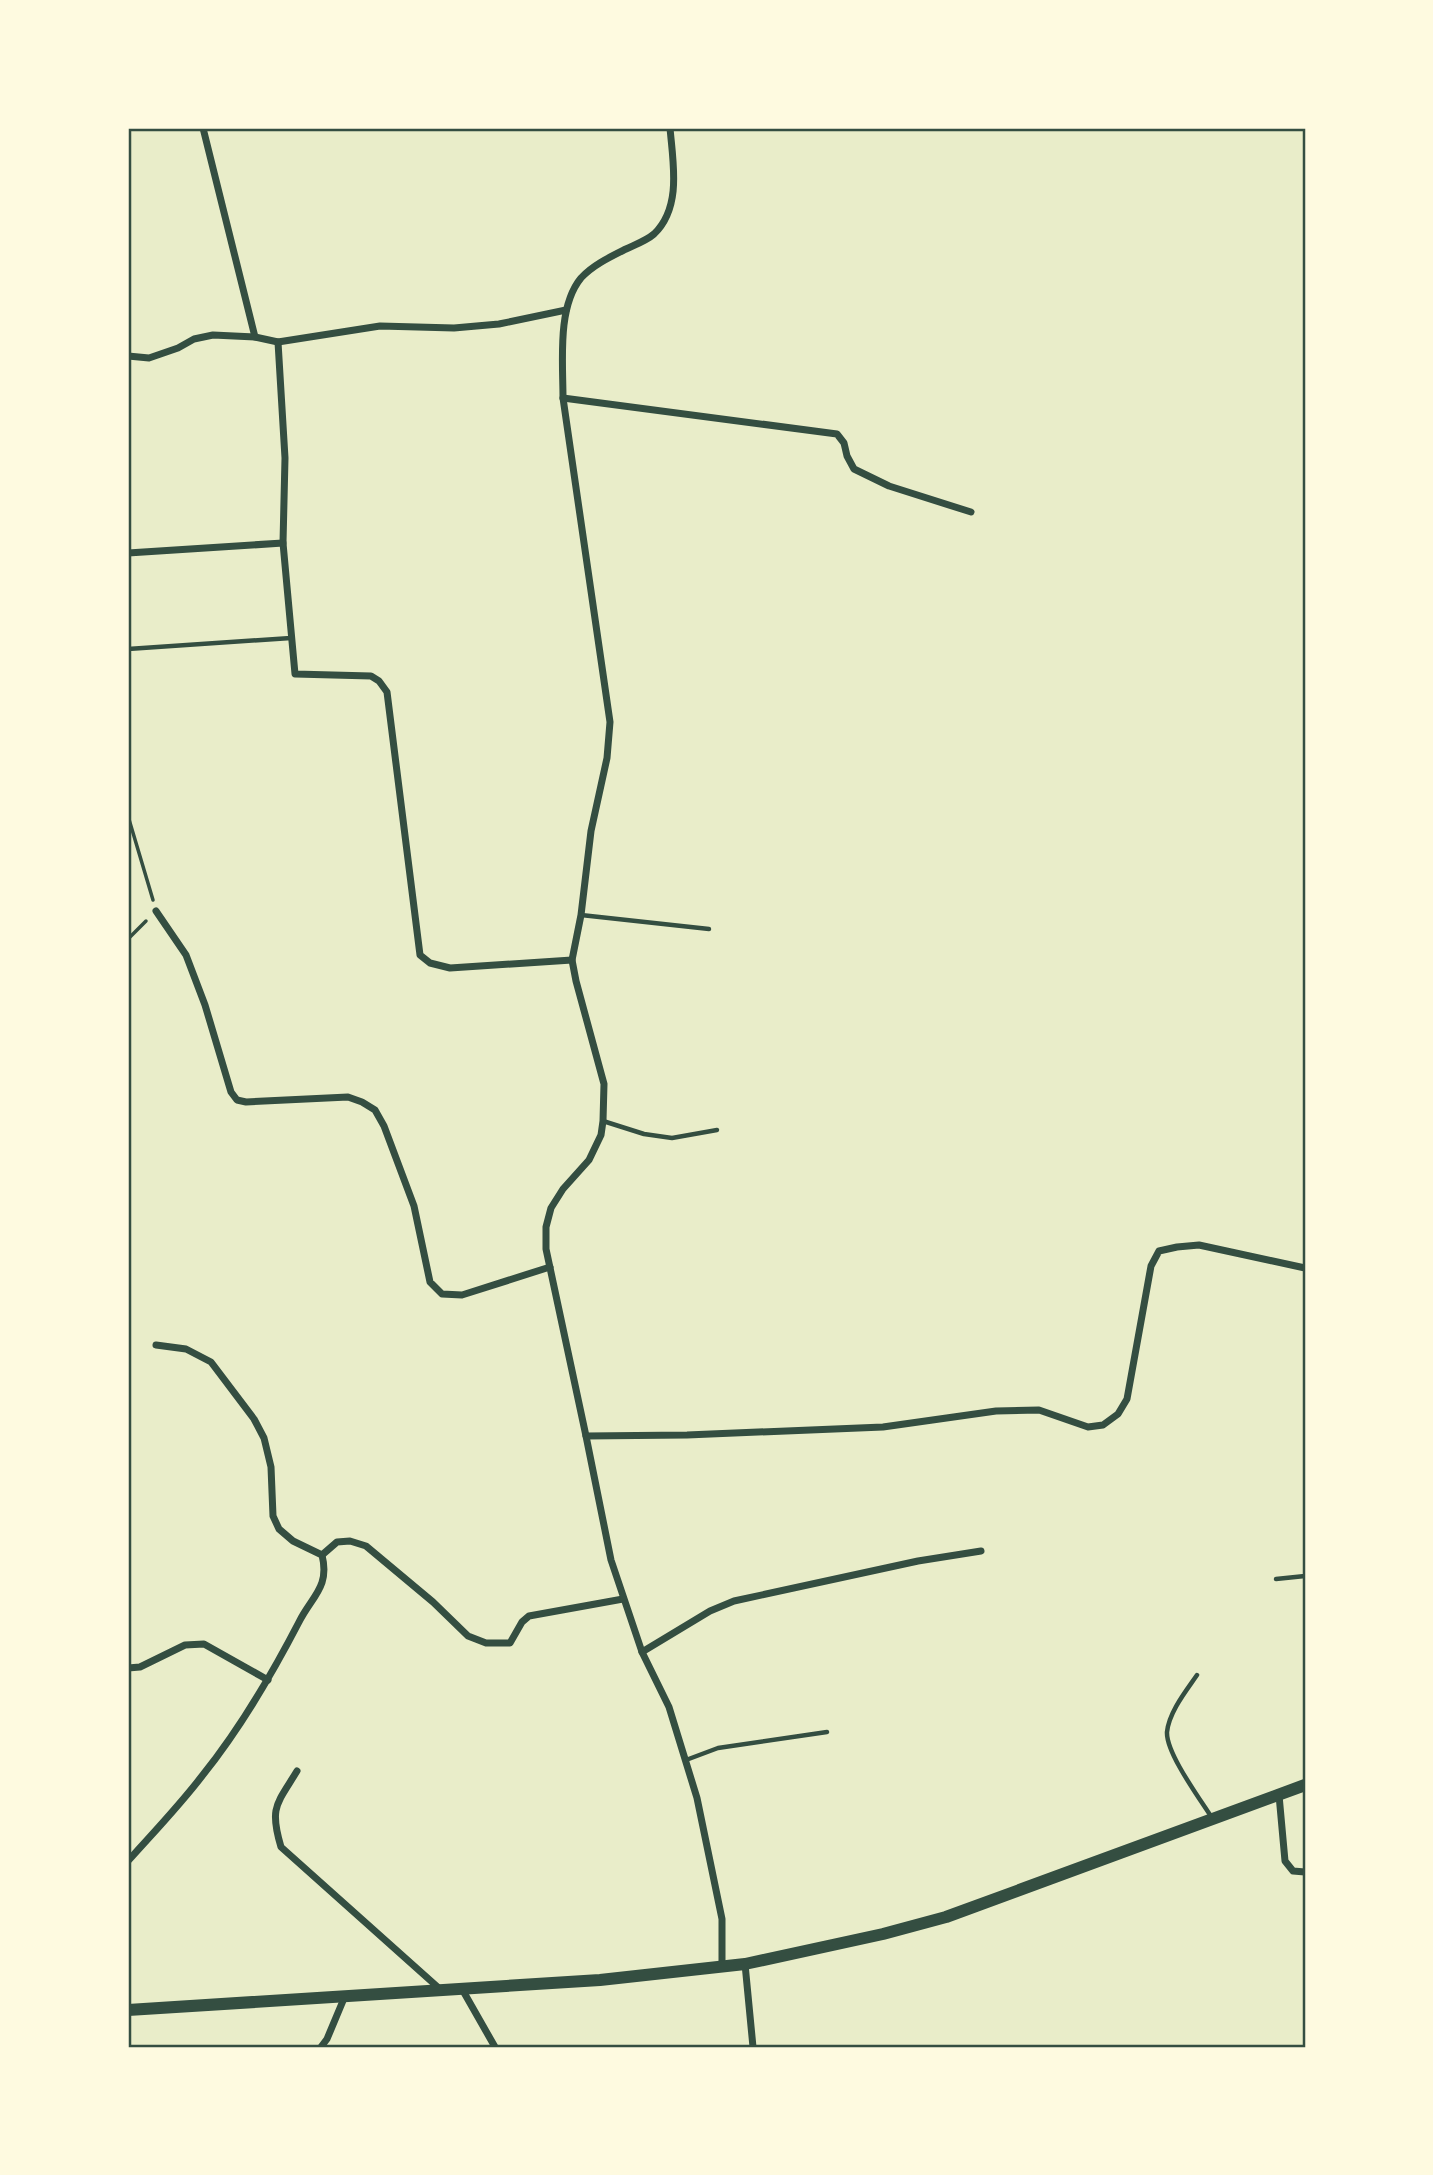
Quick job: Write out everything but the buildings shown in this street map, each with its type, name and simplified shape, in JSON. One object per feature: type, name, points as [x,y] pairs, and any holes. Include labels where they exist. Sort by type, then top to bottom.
[{"type":"main road","points":[[128,2010],[600,1980],[745,1964],[883,1934],[946,1917],[1305,1786]]},
{"type":"street","points":[[203,128],[255,337]]},
{"type":"street","points":[[670,128],[674,171],[668,217],[652,236],[598,264],[580,279],[566,310],[563,398],[610,722],[607,758],[591,831],[572,960],[604,1084],[601,1135],[589,1160],[563,1189],[551,1208],[546,1227],[546,1249],[611,1560],[642,1652],[669,1707],[697,1798],[722,1919],[722,1967]]},
{"type":"street","points":[[128,356],[149,358],[194,339],[213,335],[255,337],[278,342],[380,326],[454,328],[499,324],[566,310]]},
{"type":"street","points":[[278,342],[285,458],[284,543],[295,674],[371,676],[379,681],[387,692],[420,955],[430,963],[450,968],[572,960]]},
{"type":"street","points":[[563,398],[837,434],[844,443],[854,469],[889,486],[971,512]]},
{"type":"street","points":[[128,553],[284,543]]},
{"type":"street","points":[[156,911],[186,955],[205,1006],[231,1092],[237,1100],[246,1102],[348,1097],[375,1110],[384,1126],[414,1206],[430,1282],[442,1294],[463,1295],[550,1267]]},
{"type":"street","points":[[586,1436],[849,1429],[883,1427],[996,1411],[1039,1410],[1088,1427],[1103,1425],[1118,1414],[1127,1399],[1151,1266],[1159,1251],[1199,1245],[1305,1268]]},
{"type":"street","points":[[128,1861],[204,1774],[268,1680],[302,1616],[323,1585],[325,1565],[322,1555],[293,1541],[279,1529],[273,1516],[271,1467],[264,1438],[254,1419],[211,1362],[186,1349],[156,1345]]},
{"type":"street","points":[[322,1555],[337,1542],[350,1541],[366,1546],[433,1602],[468,1636],[485,1643],[510,1643],[529,1616],[623,1599]]},
{"type":"street","points":[[642,1652],[710,1611],[734,1601],[981,1551]]},
{"type":"street","points":[[128,1668],[141,1667],[185,1645],[204,1644],[268,1680]]},
{"type":"street","points":[[297,1771],[276,1806],[274,1825],[281,1847],[441,1990]]},
{"type":"street","points":[[1279,1795],[1285,1861],[1293,1871],[1305,1872]]},
{"type":"street","points":[[745,1964],[754,2047]]},
{"type":"street","points":[[462,1989],[495,2047]]},
{"type":"street","points":[[321,2047],[345,1996]]},
{"type":"lane","points":[[128,649],[292,638]]},
{"type":"lane","points":[[580,915],[709,929]]},
{"type":"lane","points":[[603,1121],[644,1134],[672,1138],[717,1130]]},
{"type":"lane","points":[[1276,1579],[1305,1576]]},
{"type":"lane","points":[[1197,1675],[1167,1732],[1169,1748],[1214,1821]]},
{"type":"lane","points":[[686,1760],[718,1748],[827,1732]]},
{"type":"path","points":[[128,816],[156,911],[128,939]]}]
